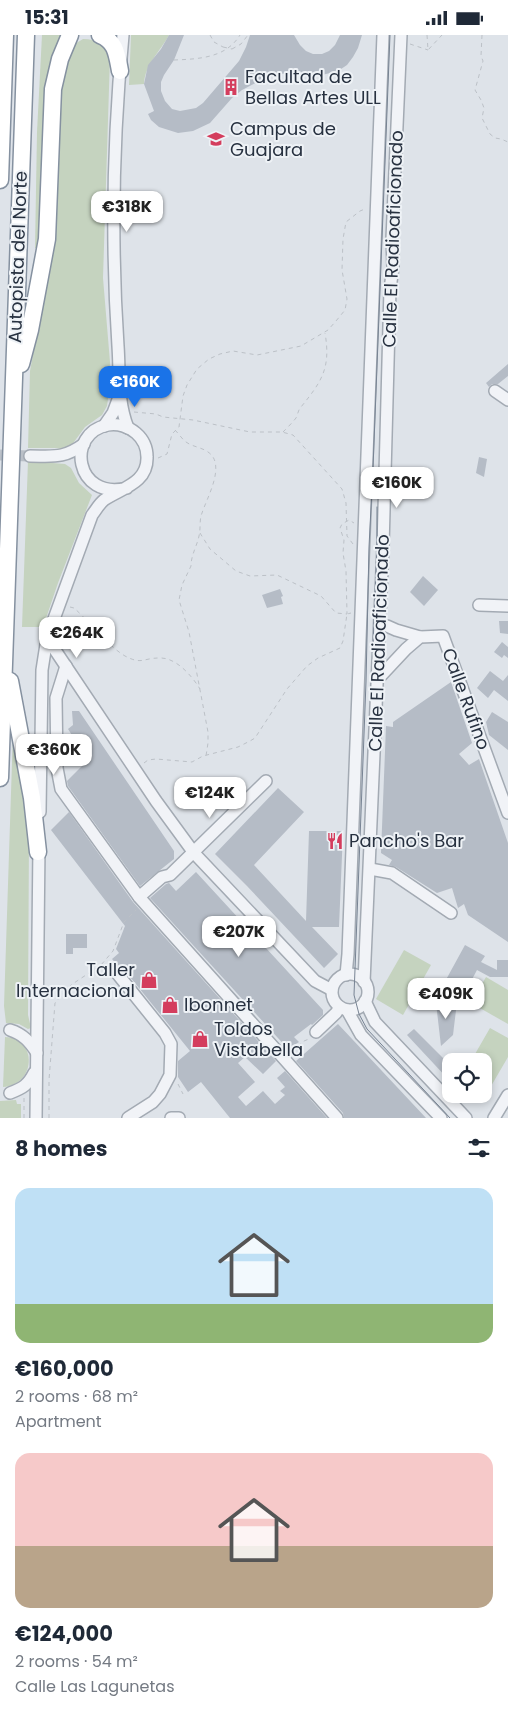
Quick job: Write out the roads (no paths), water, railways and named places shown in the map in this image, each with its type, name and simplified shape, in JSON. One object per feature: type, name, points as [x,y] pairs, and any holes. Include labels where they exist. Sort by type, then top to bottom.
[{"type":"highway","name":"Autopista del Norte","points":[[0,180],[5,35]]},
{"type":"highway","name":"Autopista del Norte","points":[[0,778],[26,35]]},
{"type":"highway","points":[[100,35],[107,37],[115,47],[120,71]]},
{"type":"highway","points":[[14,389],[30,330],[47,239],[53,89],[60,59],[71,38]]},
{"type":"highway","points":[[4,654],[32,798],[38,852]]},
{"type":"street","points":[[123,35],[120,71],[114,255],[119,395],[128,428]]},
{"type":"street","name":"Calle El Radioaficionado","points":[[346,975],[383,35]]},
{"type":"street","name":"Calle El Radioaficionado","points":[[364,982],[370,869],[390,289],[393,267],[392,239],[404,39]]},
{"type":"street","points":[[495,391],[508,400]]},
{"type":"street","points":[[104,426],[113,413],[119,395]]},
{"type":"street","points":[[36,1118],[38,852],[42,752],[42,671],[47,637],[92,515],[103,501],[127,488],[141,477],[147,461],[147,453],[141,439],[128,428],[116,424],[104,426],[91,433],[84,444],[81,456],[82,466],[88,478],[100,487],[117,491],[127,488]]},
{"type":"street","points":[[30,455],[65,455],[84,444]]},
{"type":"street","points":[[65,455],[82,466]]},
{"type":"street","points":[[479,605],[508,606]]},
{"type":"street","points":[[387,625],[396,630],[420,637]]},
{"type":"street","name":"Calle Rufino","points":[[377,680],[420,637],[443,636],[508,813]]},
{"type":"street","points":[[47,637],[84,695],[194,853],[315,981],[332,990]]},
{"type":"street","points":[[66,666],[56,699],[57,768],[61,789],[139,903],[284,1058],[337,1118]]},
{"type":"street","points":[[42,699],[58,692],[72,689],[84,695]]},
{"type":"street","points":[[139,903],[162,877],[170,875],[194,853],[266,781]]},
{"type":"street","points":[[370,869],[392,873],[451,913]]},
{"type":"street","points":[[116,972],[165,1033],[171,1044],[170,1075],[160,1094],[128,1118]]},
{"type":"street","points":[[316,1032],[336,1013],[344,1008],[357,1009],[365,1001],[367,988],[364,982],[357,976],[346,975],[335,982],[332,990],[334,1001],[344,1008],[361,1035],[441,1118]]},
{"type":"street","points":[[365,1001],[375,1021],[466,1118]]},
{"type":"street","points":[[10,1030],[17,1032],[28,1040],[37,1053]]},
{"type":"street","points":[[10,1093],[22,1089],[29,1083],[36,1069]]},
{"type":"street","points":[[494,1118],[508,1095]]},
{"type":"street","points":[[171,1118],[179,1118]]},
{"type":"tunnel","points":[[0,455],[30,456]]},
{"type":"tram line","points":[[390,35],[369,547],[366,682],[354,995],[359,1014],[367,1029],[450,1118]]},
{"type":"tram line","points":[[373,647],[377,507]]},
{"type":"place","name":"Facultad de Bellas Artes ULL","points":[[231,87]]},
{"type":"place","name":"Campus de Guajara","points":[[216,139]]},
{"type":"place","name":"Pancho's Bar","points":[[335,841]]},
{"type":"place","name":"Taller Internacional","points":[[149,980]]},
{"type":"place","name":"Ibonnet","points":[[170,1005]]},
{"type":"place","name":"Toldos Vistabella","points":[[200,1039]]}]
